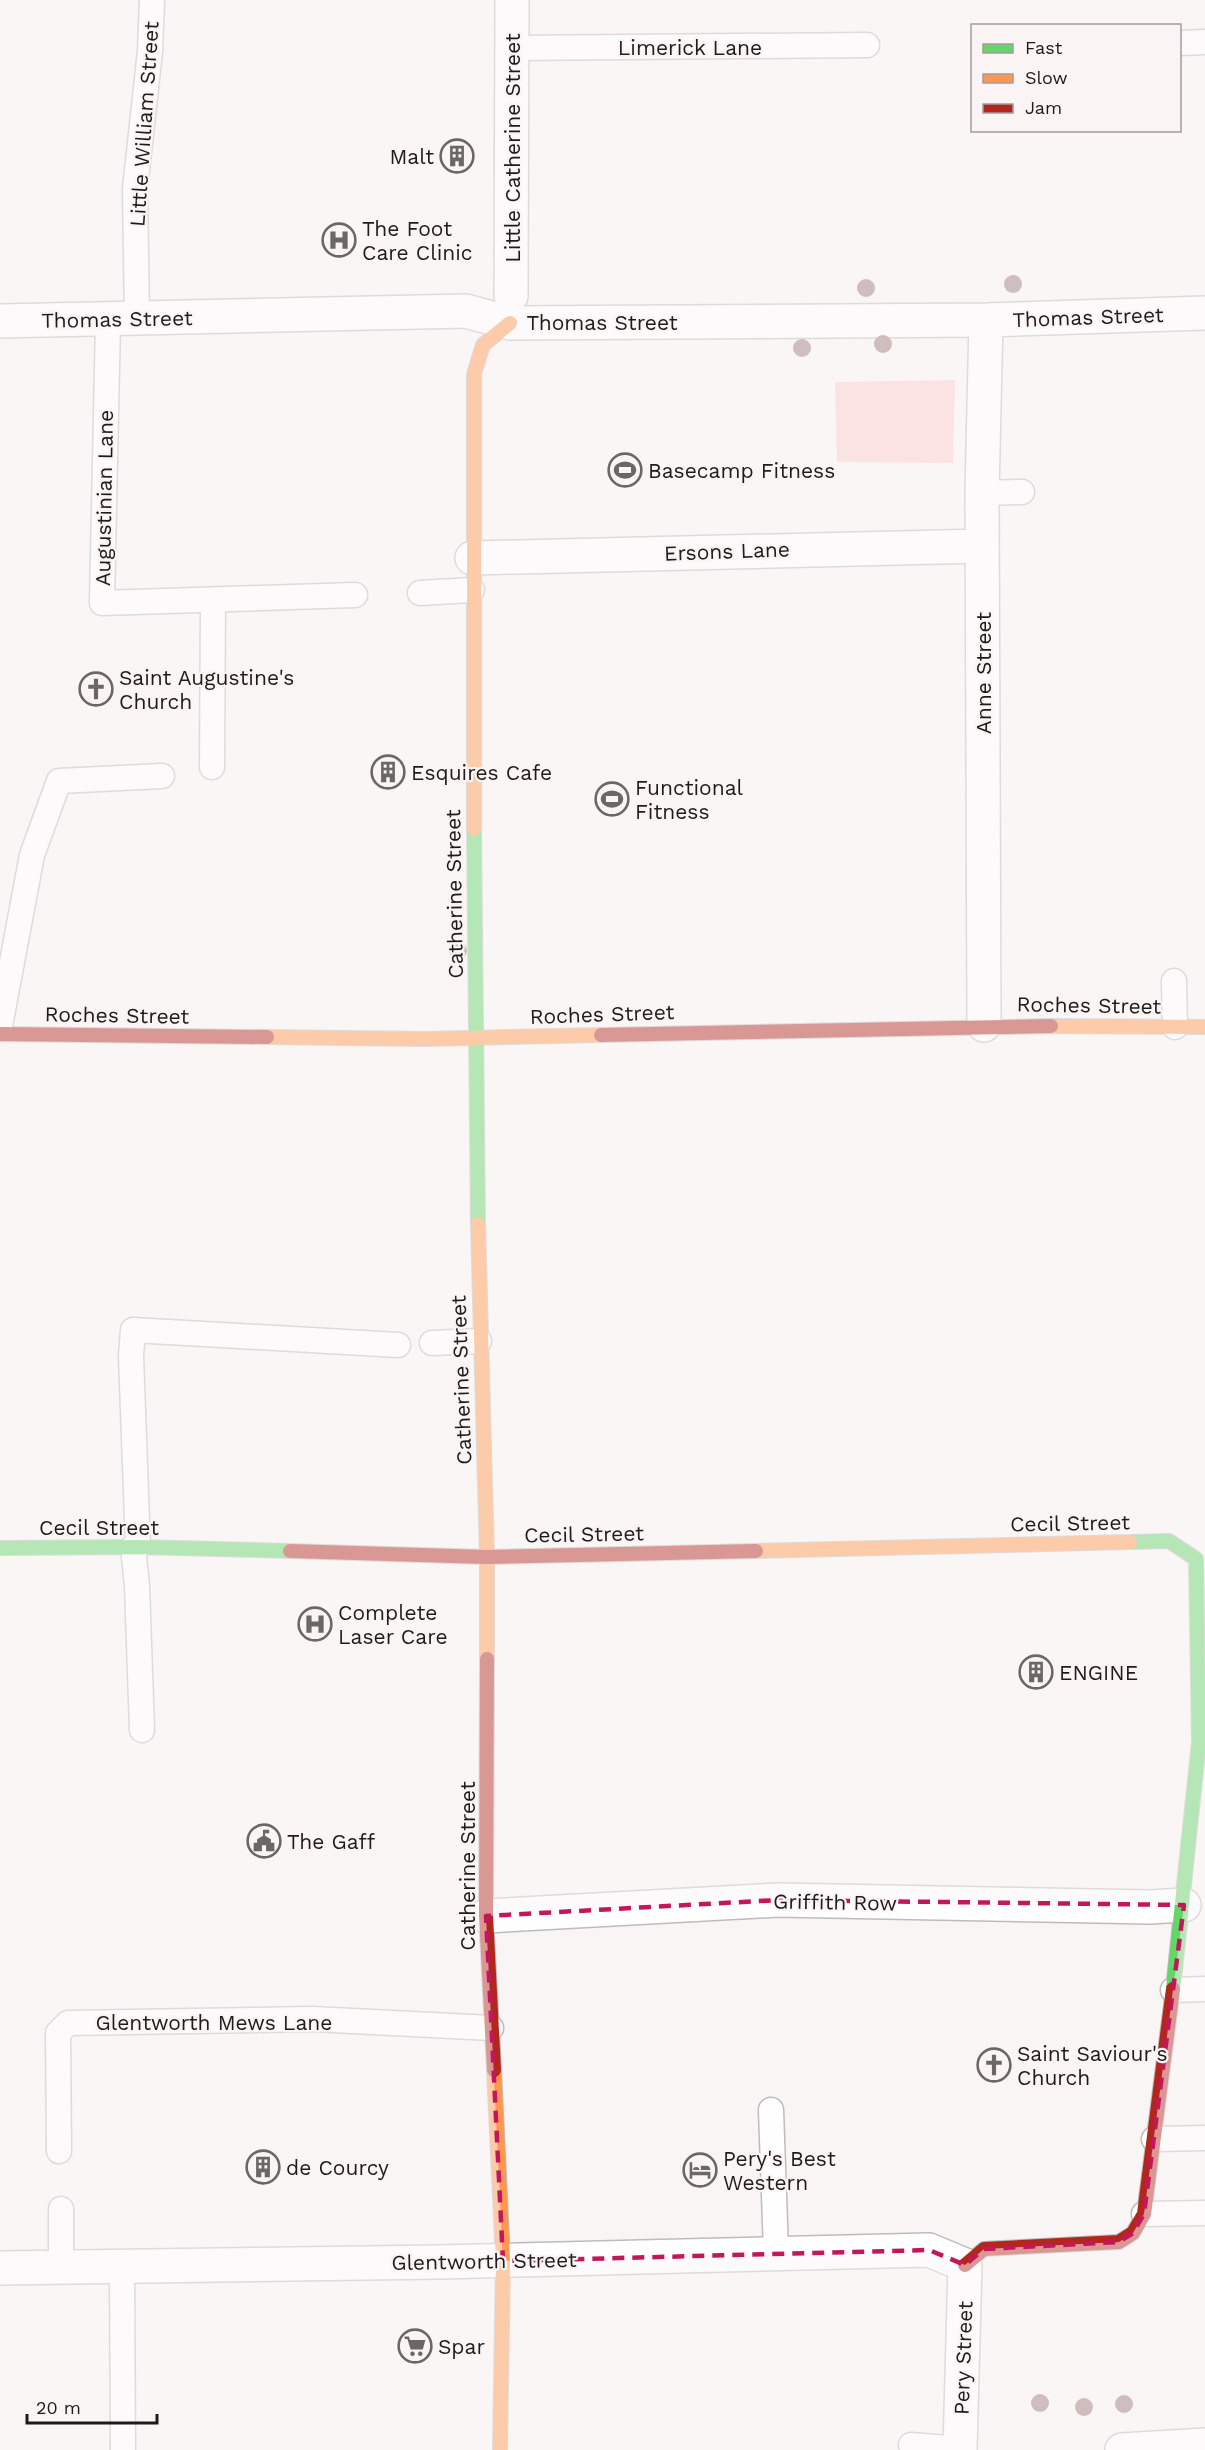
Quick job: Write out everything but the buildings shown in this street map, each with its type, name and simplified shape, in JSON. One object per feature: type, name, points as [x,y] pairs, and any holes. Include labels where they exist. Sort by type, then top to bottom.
[{"type":"street","name":"Little Catherine Street","points":[[510,310],[512,0]]},
{"type":"street","name":"Thomas Street","points":[[0,321],[510,310],[986,320],[1205,313]]},
{"type":"street","name":"Catherine Street","points":[[500,2450],[503,2261],[486,1916],[487,1557],[479,1341],[472,558],[474,374],[483,345],[510,310]]},
{"type":"street","name":"Anne Street","points":[[984,1025],[982,493],[986,320]]},
{"type":"street","name":"Ersons Lane","points":[[472,558],[982,546]]},
{"type":"street","name":"Roches Street","points":[[0,1035],[476,1038],[984,1025],[1205,1027]]},
{"type":"street","name":"Cecil Street","points":[[0,1548],[136,1547],[487,1557],[1169,1541],[1196,1559],[1202,1742]]},
{"type":"street","points":[[965,2265],[984,2249],[1119,2242],[1133,2233],[1144,2214],[1184,1905],[1202,1742]]},
{"type":"street","name":"Griffith Row","points":[[486,1916],[778,1900],[1150,1907],[1184,1905]]},
{"type":"street","name":"Glentworth Street","points":[[0,2268],[503,2261],[776,2252],[928,2250],[965,2265]]},
{"type":"street","name":"Pery Street","points":[[960,2449],[965,2265]]},
{"type":"street","points":[[1122,2450],[1205,2445]]},
{"type":"lane","name":"Little William Street","points":[[123,320],[150,51],[152,0]]},
{"type":"lane","points":[[1181,43],[1205,42]]},
{"type":"lane","name":"Limerick Lane","points":[[513,48],[867,45]]},
{"type":"lane","name":"Augustinian Lane","points":[[123,320],[102,603],[355,594]]},
{"type":"lane","points":[[982,493],[1022,492]]},
{"type":"lane","points":[[420,593],[472,590]]},
{"type":"lane","points":[[212,767],[213,600]]},
{"type":"lane","points":[[0,1026],[32,855],[59,781],[162,776]]},
{"type":"lane","points":[[1174,981],[1174,1027]]},
{"type":"lane","points":[[142,1730],[131,1356],[133,1330],[398,1345]]},
{"type":"lane","points":[[432,1343],[479,1341]]},
{"type":"lane","points":[[1173,1990],[1205,1989]]},
{"type":"lane","name":"Glentworth Mews Lane","points":[[59,2151],[58,2033],[68,2023],[313,2019],[492,2028]]},
{"type":"lane","points":[[771,2110],[776,2252]]},
{"type":"lane","points":[[1154,2139],[1205,2138]]},
{"type":"lane","points":[[61,2209],[61,2267]]},
{"type":"lane","points":[[1144,2214],[1205,2213]]},
{"type":"lane","points":[[122,2267],[123,2450]]},
{"type":"lane","points":[[911,2445],[960,2449]]},
{"type":"highlighted area","points":[[778,1900],[1184,1905],[1144,2214],[1133,2233],[1119,2242],[984,2249],[965,2265],[929,2250],[503,2261],[486,1916]]},
{"type":"shaded area","points":[[955,380],[953,463],[837,462],[835,382]]},
{"type":"traffic: fast","points":[[474,829],[478,1224]]},
{"type":"traffic: fast","points":[[1130,1542],[1169,1541],[1196,1559],[1199,1742],[1173,1989]]},
{"type":"traffic: fast","points":[[0,1548],[138,1547],[290,1551]]},
{"type":"traffic: slow","points":[[474,829],[474,374],[483,345],[510,323]]},
{"type":"traffic: slow","points":[[1051,1026],[1205,1027]]},
{"type":"traffic: slow","points":[[267,1037],[425,1039],[601,1035]]},
{"type":"traffic: slow","points":[[478,1224],[487,1557],[487,1659]]},
{"type":"traffic: slow","points":[[756,1551],[1130,1542]]},
{"type":"traffic: slow","points":[[494,2070],[503,2261],[500,2450]]},
{"type":"traffic: jam","points":[[601,1035],[1051,1026]]},
{"type":"traffic: jam","points":[[0,1034],[267,1037]]},
{"type":"traffic: jam","points":[[290,1551],[487,1557],[756,1551]]},
{"type":"traffic: jam","points":[[487,1659],[486,1916],[494,2070]]},
{"type":"traffic: jam","points":[[965,2265],[984,2249],[1119,2242],[1133,2233],[1144,2214],[1173,1989]]},
{"type":"place","name":"Malt","points":[[457,156]]},
{"type":"place","name":"The Foot Care Clinic","points":[[339,240]]},
{"type":"place","name":"Basecamp Fitness","points":[[625,470]]},
{"type":"place","name":"Saint Augustine's Church","points":[[96,689]]},
{"type":"place","name":"Esquires Cafe","points":[[388,772]]},
{"type":"place","name":"Functional Fitness","points":[[612,799]]},
{"type":"place","name":"Complete Laser Care","points":[[315,1624]]},
{"type":"place","name":"ENGINE","points":[[1036,1672]]},
{"type":"place","name":"The Gaff","points":[[264,1841]]},
{"type":"place","name":"Saint Saviour's Church","points":[[994,2065]]},
{"type":"place","name":"de Courcy","points":[[263,2167]]},
{"type":"place","name":"Pery's Best Western","points":[[700,2170]]},
{"type":"place","name":"Spar","points":[[415,2346]]}]
